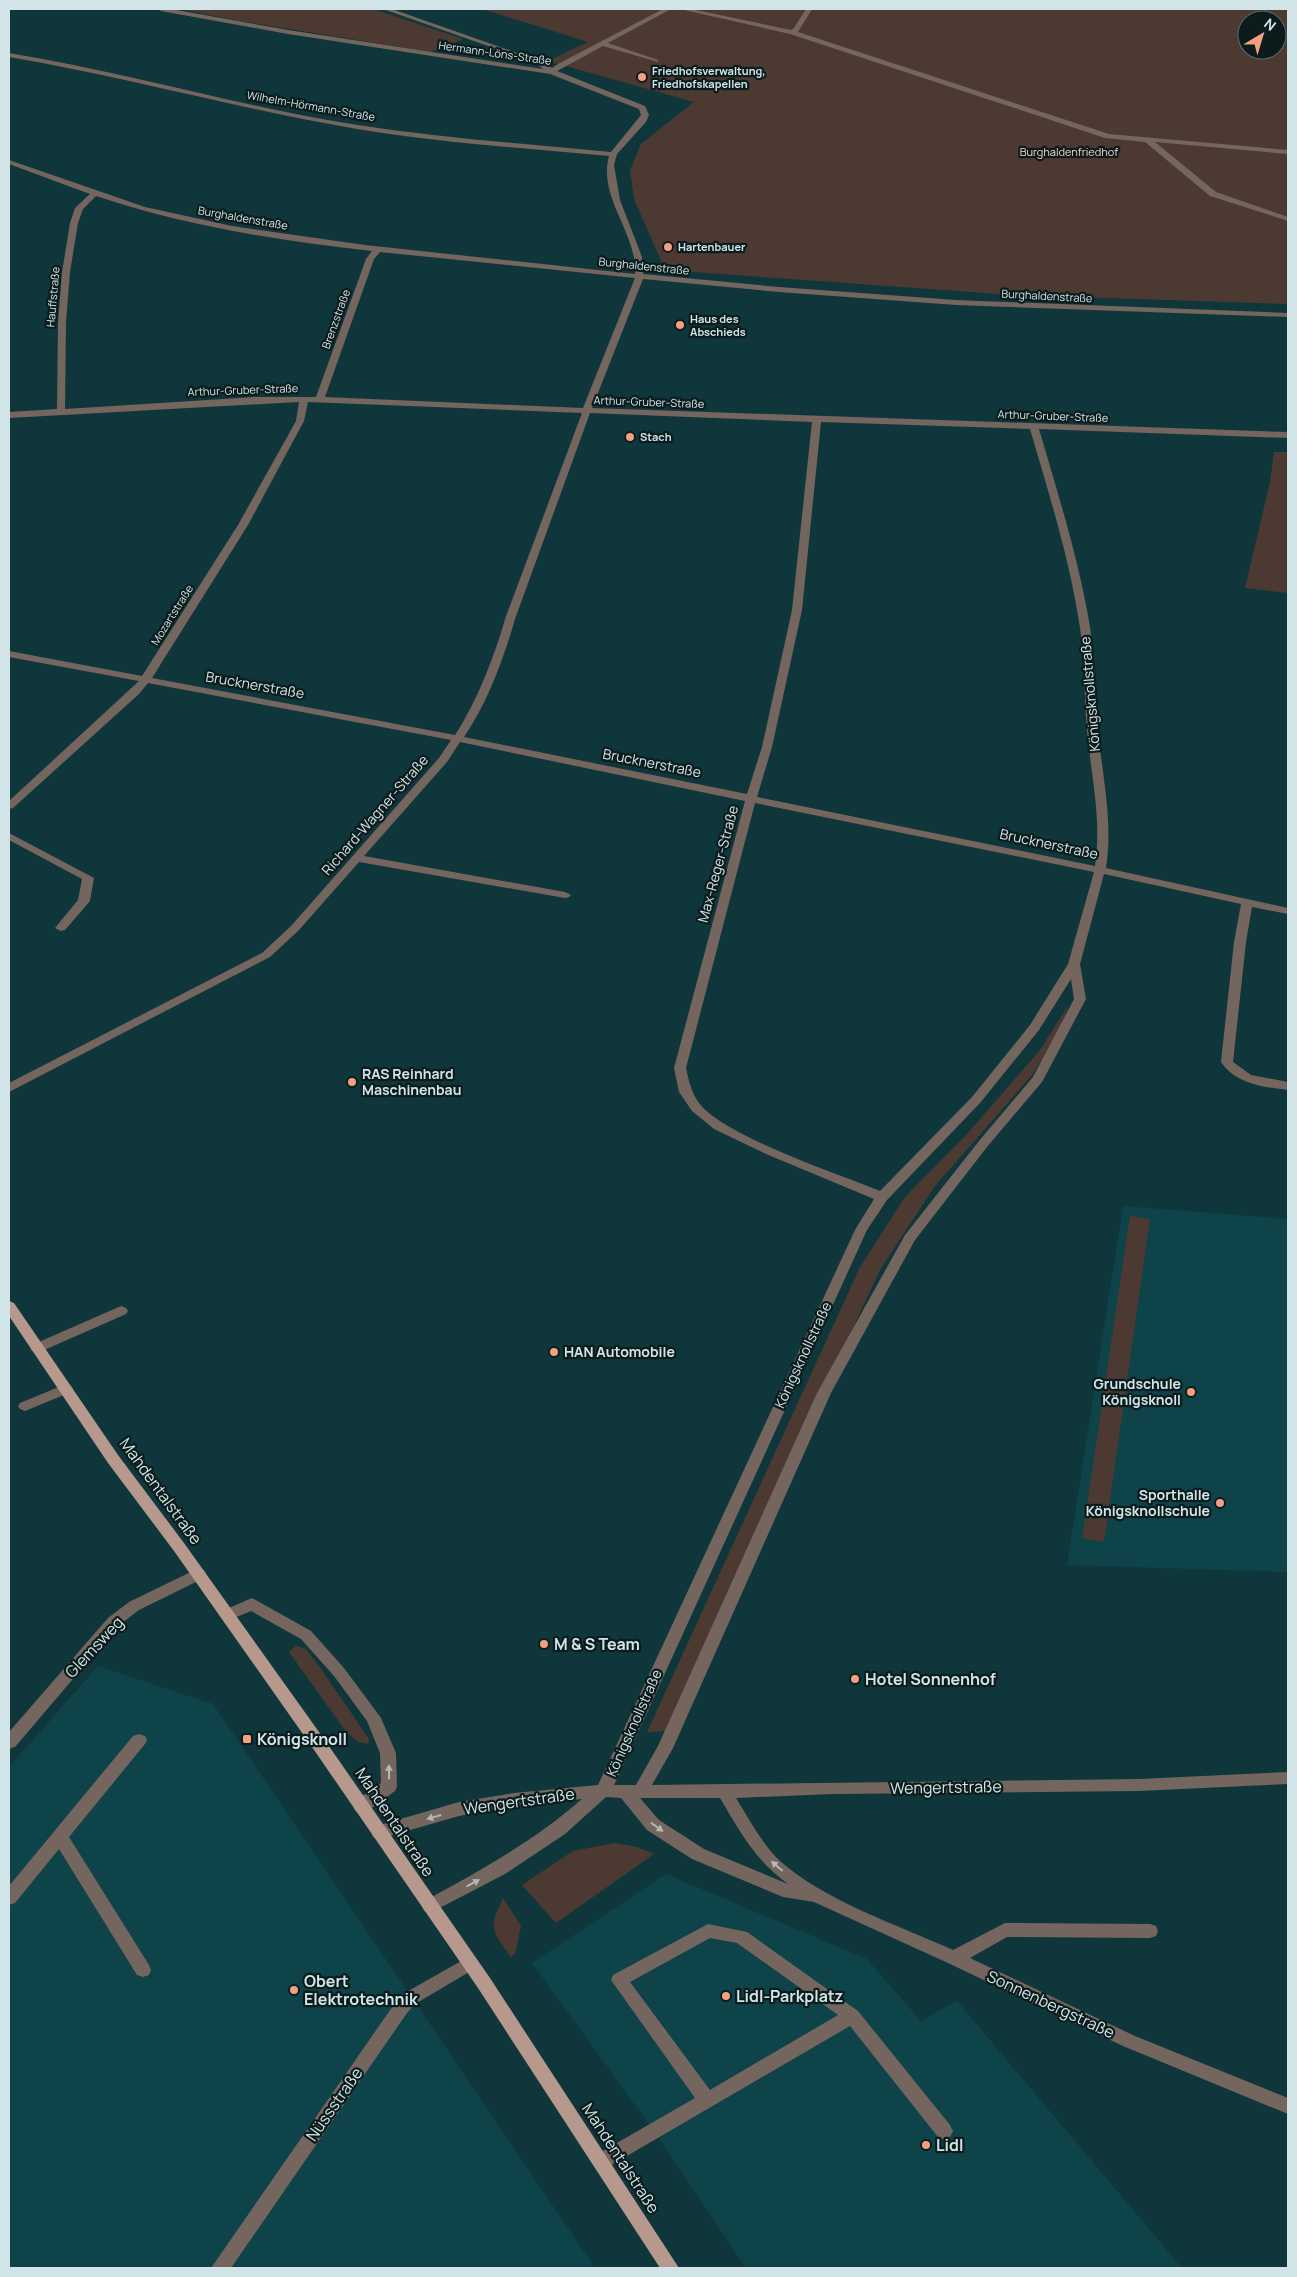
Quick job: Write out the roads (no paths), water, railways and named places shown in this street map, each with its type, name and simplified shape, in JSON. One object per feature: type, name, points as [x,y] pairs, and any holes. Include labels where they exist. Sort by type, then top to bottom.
[{"type":"main road","name":"Mahdentalstraße","points":[[9,1306],[113,1458],[199,1574],[470,1963],[602,2161],[670,2268]]},
{"type":"street","name":"Hermann-Löns-Straße","points":[[161,9],[288,32],[552,72],[642,108],[645,111],[643,120],[613,154]]},
{"type":"street","points":[[386,9],[538,62],[552,72],[560,65],[668,9]]},
{"type":"street","points":[[683,9],[792,32],[1108,136],[1288,152]]},
{"type":"street","points":[[792,32],[797,29],[809,9]]},
{"type":"street","points":[[602,43],[656,61]]},
{"type":"street","name":"Wilhelm-Hörmann-Straße","points":[[9,56],[70,65],[234,103],[358,126],[464,140],[613,154]]},
{"type":"street","points":[[1148,140],[1176,165],[1214,194],[1288,218]]},
{"type":"street","points":[[588,410],[640,278],[638,257],[616,200],[610,165],[613,154]]},
{"type":"street","name":"Burghaldenstraße","points":[[9,162],[121,202],[190,220],[269,235],[378,249],[640,278],[1003,305],[1288,315]]},
{"type":"street","name":"Hauffstraße","points":[[61,411],[62,323],[66,272],[74,223],[79,208],[95,193]]},
{"type":"street","name":"Brenzstraße","points":[[320,399],[370,259],[378,249]]},
{"type":"street","name":"Mozartstraße","points":[[9,806],[37,783],[145,680],[243,525],[300,421],[304,399]]},
{"type":"street","name":"Arthur-Gruber-Straße","points":[[9,415],[320,399],[817,419],[1288,435]]},
{"type":"street","name":"Richard-Wagner-Straße","points":[[9,1088],[266,955],[294,928],[437,767],[469,722],[504,644],[510,619],[588,410]]},
{"type":"street","name":"Max-Reger-Straße","points":[[817,419],[797,610],[767,747],[751,799],[680,1068],[684,1092],[696,1108],[718,1126],[770,1151],[882,1197]]},
{"type":"street","name":"Königsknollstraße","points":[[603,1791],[861,1230],[882,1197],[976,1100],[1035,1027],[1074,964],[1100,870],[1103,851],[1103,820],[1092,730],[1085,628],[1062,522],[1034,427]]},
{"type":"street","name":"Brucknerstraße","points":[[9,654],[458,738],[1100,870],[1288,911]]},
{"type":"street","points":[[9,836],[88,878],[84,901],[61,928]]},
{"type":"street","points":[[356,858],[565,895]]},
{"type":"street","points":[[1247,903],[1240,942],[1227,1062],[1233,1071],[1246,1078],[1288,1086]]},
{"type":"street","name":"Königsknollstraße","points":[[641,1792],[665,1748],[824,1393],[910,1238],[983,1144],[1038,1079],[1080,999],[1074,964]]},
{"type":"street","points":[[37,1348],[121,1311]]},
{"type":"street","points":[[25,1406],[66,1389]]},
{"type":"street","name":"Glemsweg","points":[[9,1743],[113,1622],[134,1606],[199,1574]]},
{"type":"street","points":[[227,1615],[252,1604],[306,1635],[339,1672],[373,1718],[388,1753],[389,1786],[361,1806]]},
{"type":"street","points":[[9,1898],[139,1740]]},
{"type":"street","name":"Wengertstraße","points":[[379,1832],[459,1810],[514,1799],[603,1791],[724,1792],[833,1788],[1139,1785],[1288,1778]]},
{"type":"street","name":"Wengertstraße","points":[[430,1906],[499,1869],[559,1829],[603,1791]]},
{"type":"street","name":"Sonnenbergstraße","points":[[624,1791],[653,1825],[698,1854],[789,1892],[816,1896]]},
{"type":"street","name":"Sonnenbergstraße","points":[[724,1792],[756,1845],[774,1865],[816,1896],[954,1958],[1129,2041],[1288,2106]]},
{"type":"street","points":[[60,1836],[143,1970]]},
{"type":"street","points":[[954,1958],[1005,1930],[1150,1931]]},
{"type":"street","points":[[707,2100],[619,1980],[708,1931],[741,1938],[852,2016],[944,2131]]},
{"type":"street","name":"Nüssstraße","points":[[220,2268],[401,2008],[409,1999],[470,1963]]},
{"type":"street","points":[[602,2161],[852,2016]]},
{"type":"place","name":"Friedhofsverwaltung, Friedhofskapellen","points":[[642,77]]},
{"type":"place","name":"Hartenbauer","points":[[668,247]]},
{"type":"place","name":"Haus des Abschieds","points":[[680,325]]},
{"type":"place","name":"Stach","points":[[630,437]]},
{"type":"place","name":"RAS Reinhard Maschinenbau","points":[[352,1082]]},
{"type":"place","name":"HAN Automobile","points":[[554,1352]]},
{"type":"place","name":"Grundschule Königsknoll","points":[[1191,1392]]},
{"type":"place","name":"Sporthalle Königsknollschule","points":[[1220,1503]]},
{"type":"place","name":"M & S Team","points":[[544,1644]]},
{"type":"place","name":"Hotel Sonnenhof","points":[[855,1679]]},
{"type":"place","name":"Königsknoll","points":[[247,1739]]},
{"type":"place","name":"Obert Elektrotechnik","points":[[294,1990]]},
{"type":"place","name":"Lidl-Parkplatz","points":[[726,1996]]},
{"type":"place","name":"Lidl","points":[[926,2145]]},
{"type":"park label","name":"Burghaldenfriedhof","points":[[1069,152]]}]
